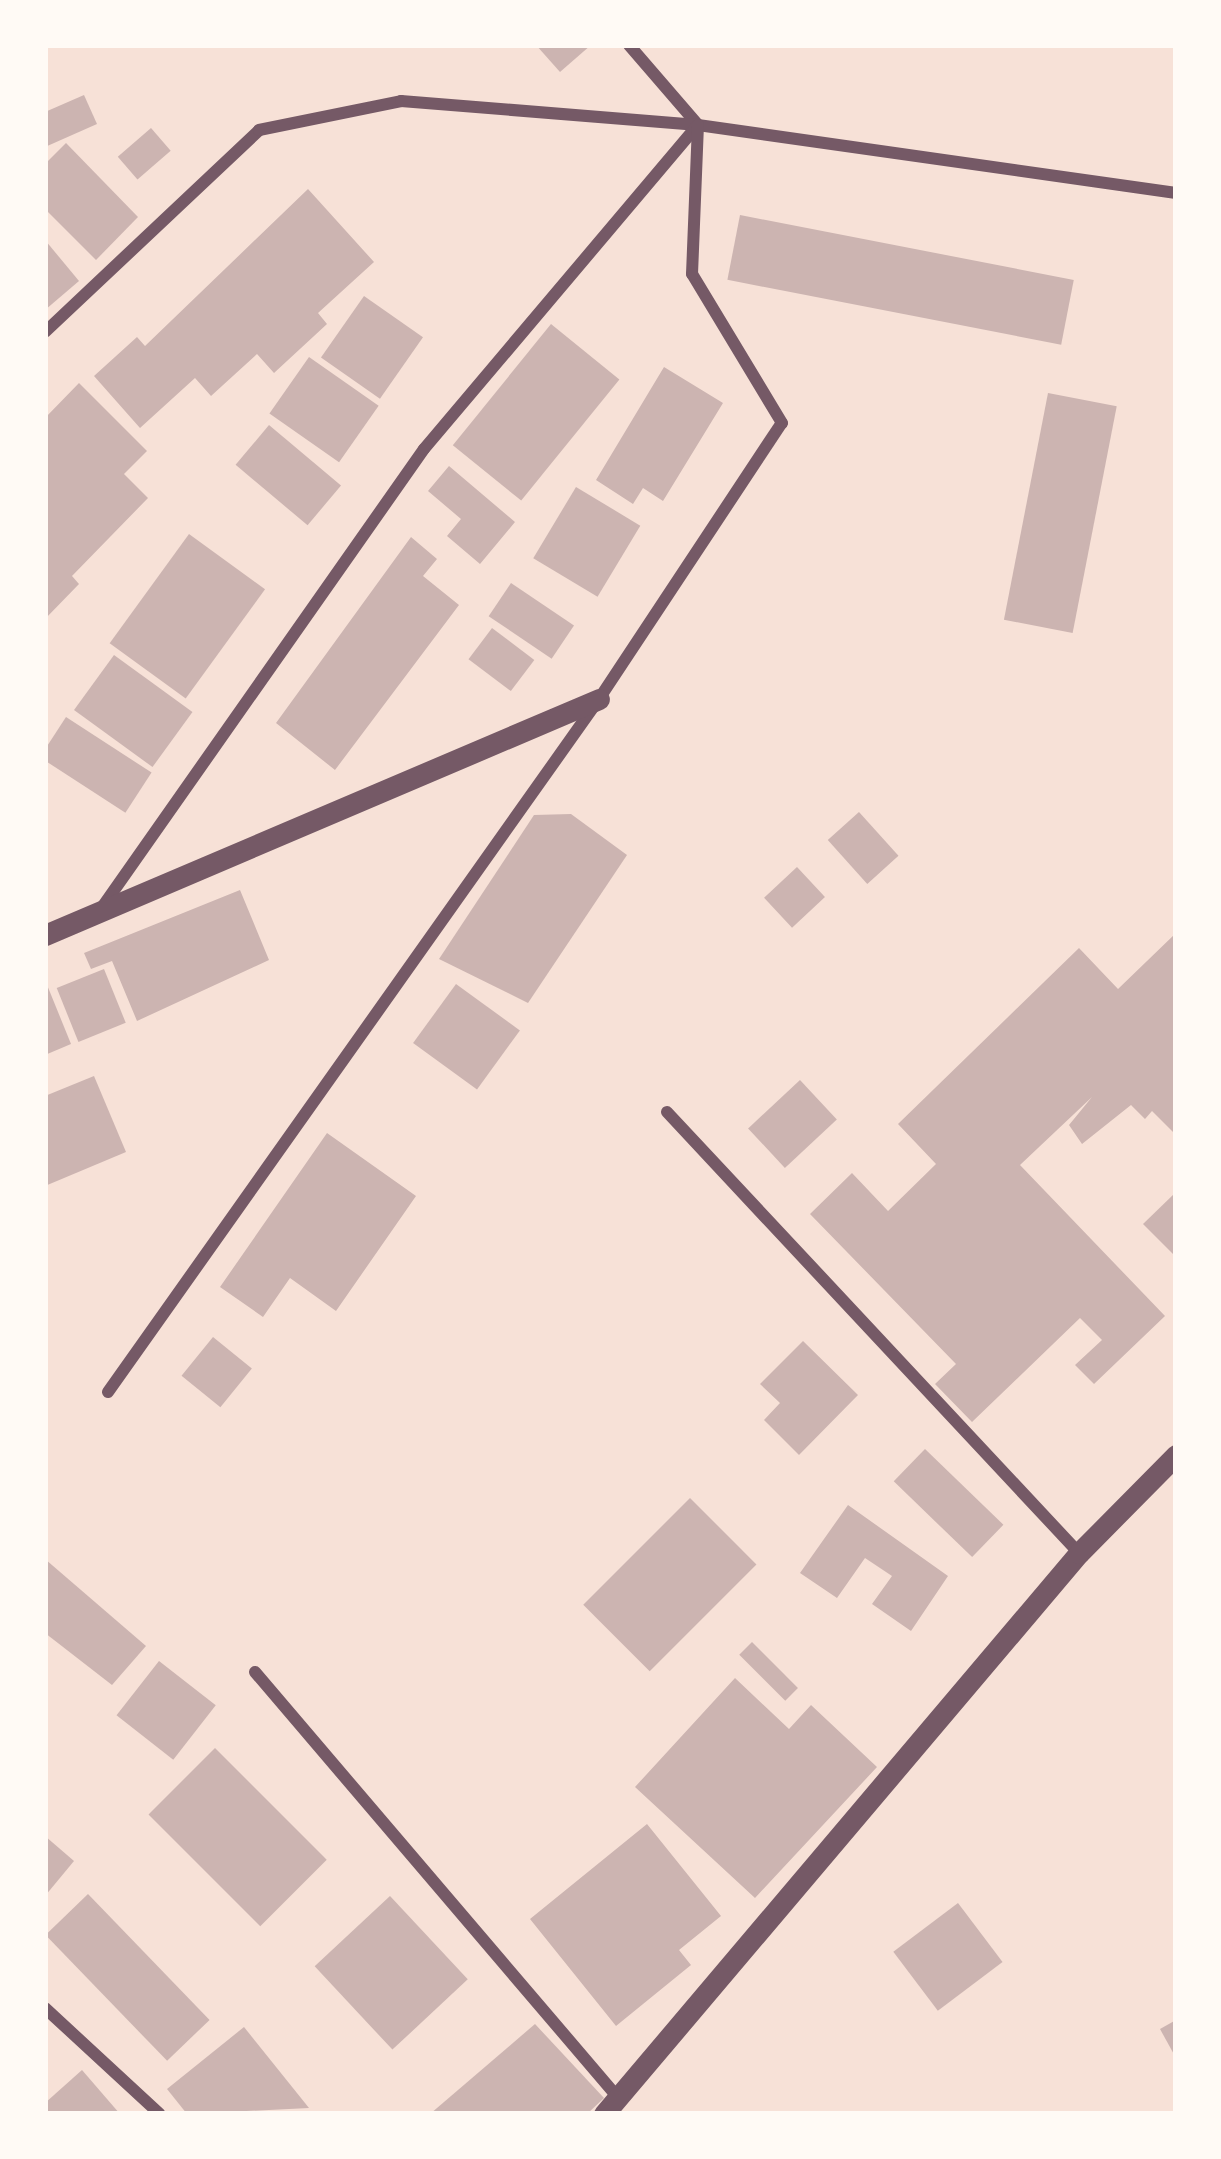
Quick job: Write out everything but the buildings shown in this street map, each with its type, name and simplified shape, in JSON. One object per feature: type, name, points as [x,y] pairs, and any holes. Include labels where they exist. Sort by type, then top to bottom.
[{"type":"street","points":[[108,1392],[599,699],[782,423],[692,274],[698,125],[629,45]]},
{"type":"street","points":[[45,332],[259,130],[401,101],[698,125],[1176,193]]},
{"type":"street","points":[[100,910],[424,449],[698,125]]},
{"type":"street","points":[[45,935],[599,699]]},
{"type":"street","points":[[667,1112],[1079,1553]]},
{"type":"street","points":[[255,1672],[612,2107],[1079,1553],[1176,1454]]},
{"type":"street","points":[[45,2008],[160,2114]]}]
